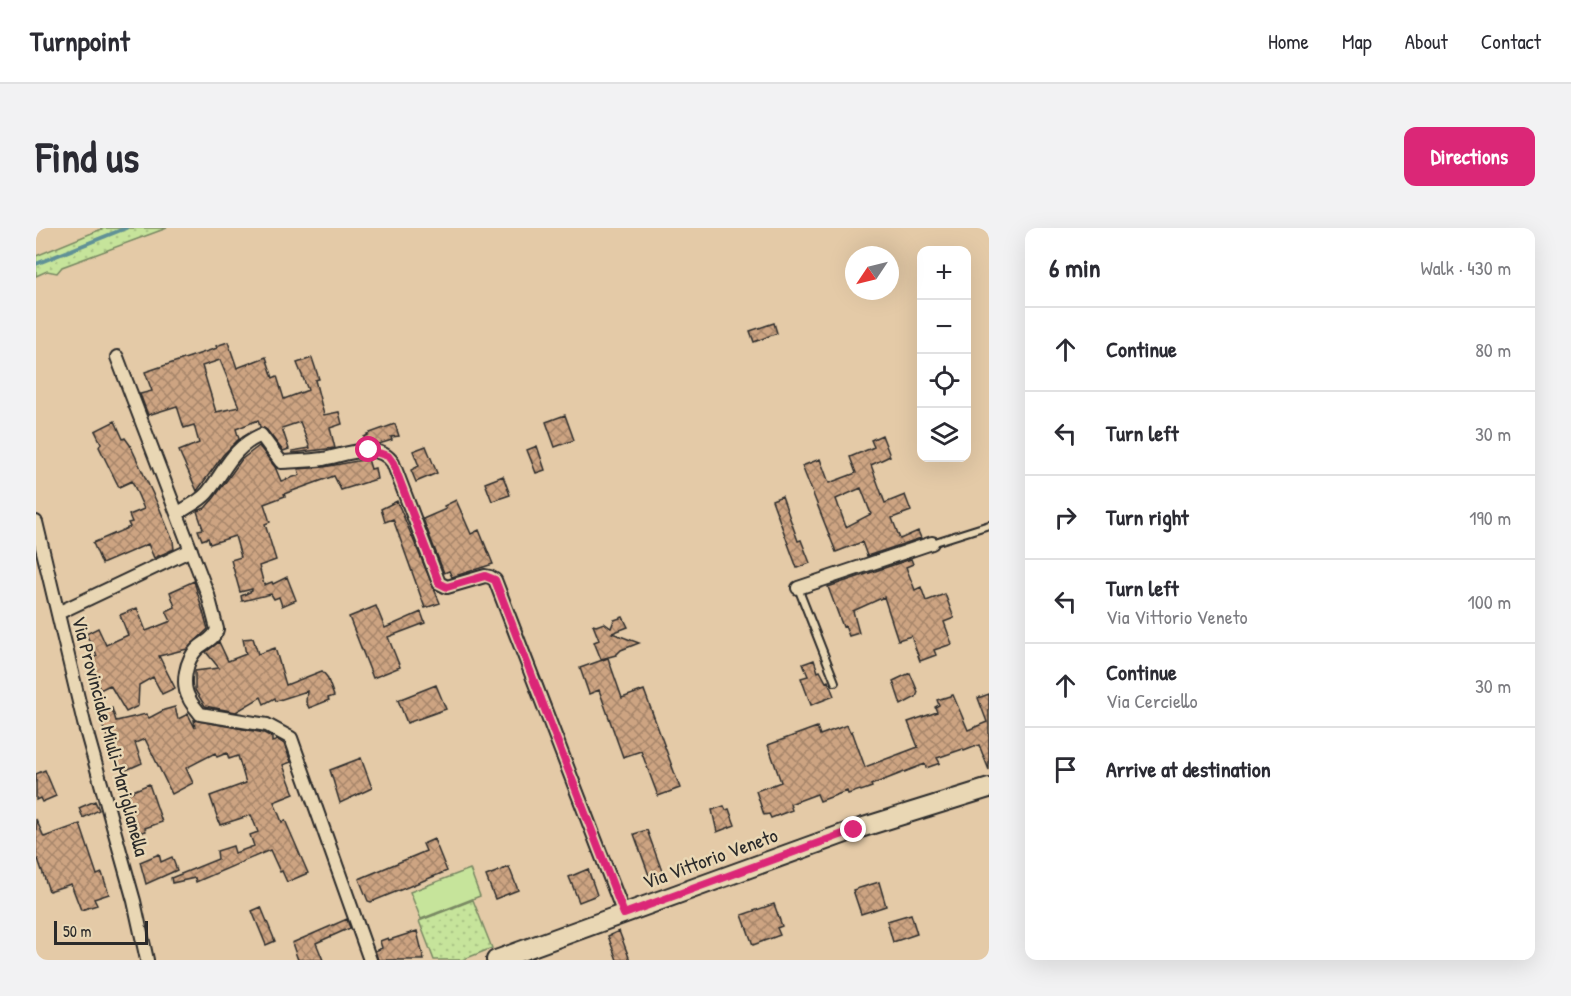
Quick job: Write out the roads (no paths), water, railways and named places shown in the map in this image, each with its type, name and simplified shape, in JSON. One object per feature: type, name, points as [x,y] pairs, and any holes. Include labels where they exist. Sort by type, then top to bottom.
[{"type":"street","points":[[117,357],[208,595],[217,629],[216,634],[197,649],[189,661],[186,677],[188,697],[201,714],[267,725],[291,738],[370,960]]},
{"type":"street","points":[[177,514],[207,493],[242,444],[261,435],[281,462],[323,459],[369,450],[388,456],[439,583],[447,587],[485,576],[495,580],[624,914]]},
{"type":"street","name":"Via Provinciale Miuli-Mariglianella","points":[[37,530],[84,723],[134,901],[147,960]]},
{"type":"street","points":[[798,588],[932,543]]},
{"type":"street","points":[[58,613],[191,550]]},
{"type":"street","name":"Via Vittorio Veneto","points":[[496,960],[803,848],[989,788]]},
{"type":"lane","points":[[932,543],[989,525]]},
{"type":"lane","points":[[798,588],[835,682]]},
{"type":"waterway","points":[[36,264],[126,228]]}]
